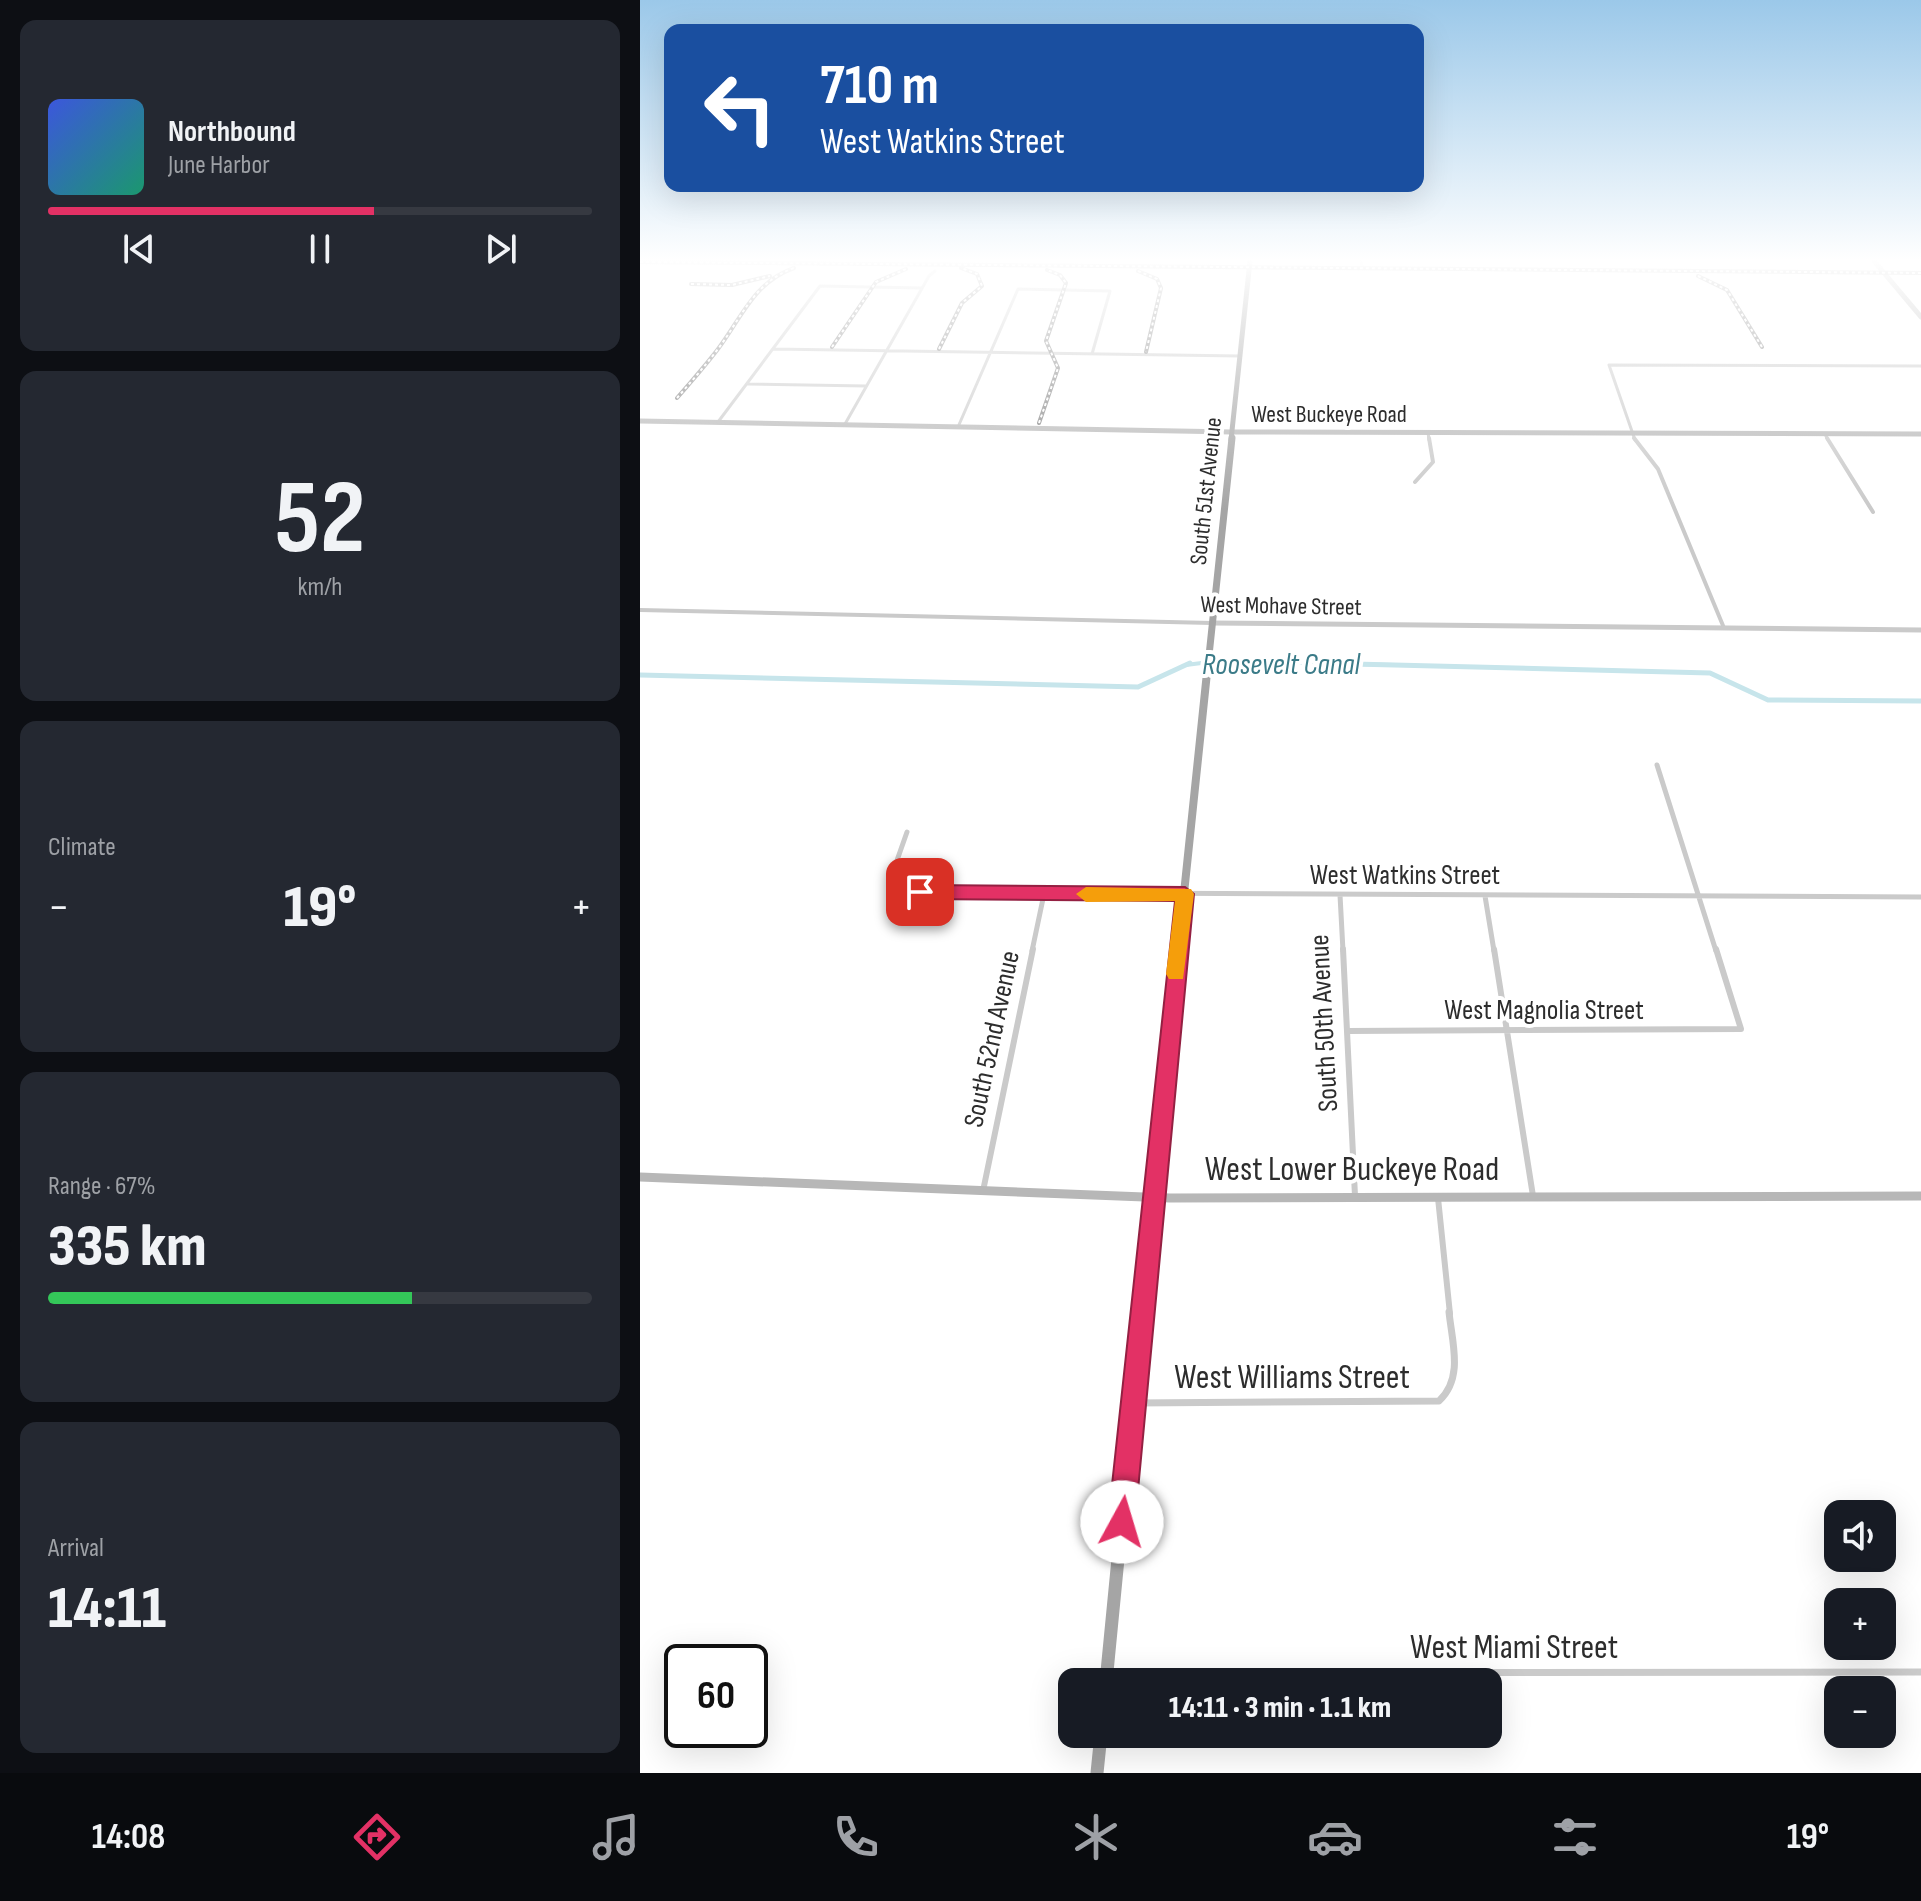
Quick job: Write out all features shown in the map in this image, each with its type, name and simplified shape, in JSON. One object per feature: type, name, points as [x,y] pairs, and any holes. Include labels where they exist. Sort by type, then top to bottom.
[{"type":"main road","name":"South 51st Avenue","points":[[1108,1668],[1241,344]]},
{"type":"main road","name":"West Buckeye Road","points":[[640,421],[1232,432],[1921,434]]},
{"type":"main road","name":"West Lower Buckeye Road","points":[[640,1177],[1153,1197],[1921,1196]]},
{"type":"main road","points":[[1097,1773],[1100,1748]]},
{"type":"street","points":[[718,422],[777,344]]},
{"type":"street","points":[[845,424],[890,344]]},
{"type":"street","points":[[958,427],[995,344]]},
{"type":"street","points":[[1092,354],[1095,344]]},
{"type":"street","points":[[773,349],[1240,356]]},
{"type":"street","points":[[1724,628],[1658,469],[1632,433],[1609,365],[1921,366]]},
{"type":"street","points":[[747,384],[867,386]]},
{"type":"street","points":[[1415,482],[1433,462],[1428,432]]},
{"type":"street","points":[[1825,434],[1873,512]]},
{"type":"street","name":"West Mohave Street","points":[[640,610],[1212,623],[1921,630]]},
{"type":"street","points":[[1657,765],[1700,896]]},
{"type":"street","name":"West Watkins Street","points":[[907,832],[889,889],[1044,894],[1921,897]]},
{"type":"street","name":"South 52nd Avenue","points":[[982,1192],[1044,894]]},
{"type":"street","name":"South 50th Avenue","points":[[1340,895],[1355,1197]]},
{"type":"street","points":[[1485,896],[1533,1197]]},
{"type":"street","name":"West Magnolia Street","points":[[1347,1031],[1741,1029],[1700,896]]},
{"type":"street","name":"West Williams Street","points":[[1133,1403],[1439,1401],[1449,1393],[1454,1383],[1455,1368],[1437,1197]]},
{"type":"street","name":"West Miami Street","points":[[1502,1675],[1921,1672]]},
{"type":"waterway","name":"Roosevelt Canal","points":[[1186,665],[1217,661],[1371,664]]},
{"type":"waterway","name":"Roosevelt Canal","points":[[640,675],[1138,687],[1190,663]]},
{"type":"waterway","name":"Roosevelt Canal","points":[[1313,663],[1371,664]]},
{"type":"waterway","name":"Roosevelt Canal","points":[[1371,664],[1395,665]]},
{"type":"waterway","name":"Roosevelt Canal","points":[[1371,664],[1710,673],[1768,700],[1921,701]]},
{"type":"railway","points":[[677,398],[722,344]]},
{"type":"railway","points":[[939,349],[942,344]]},
{"type":"railway","points":[[1039,423],[1058,368],[1047,344]]},
{"type":"railway","points":[[1146,352],[1148,344]]},
{"type":"slow traffic","points":[[1086,894],[1185,894],[1176,974]]},
{"type":"route","points":[[920,892],[1185,894],[1122,1522]]}]
